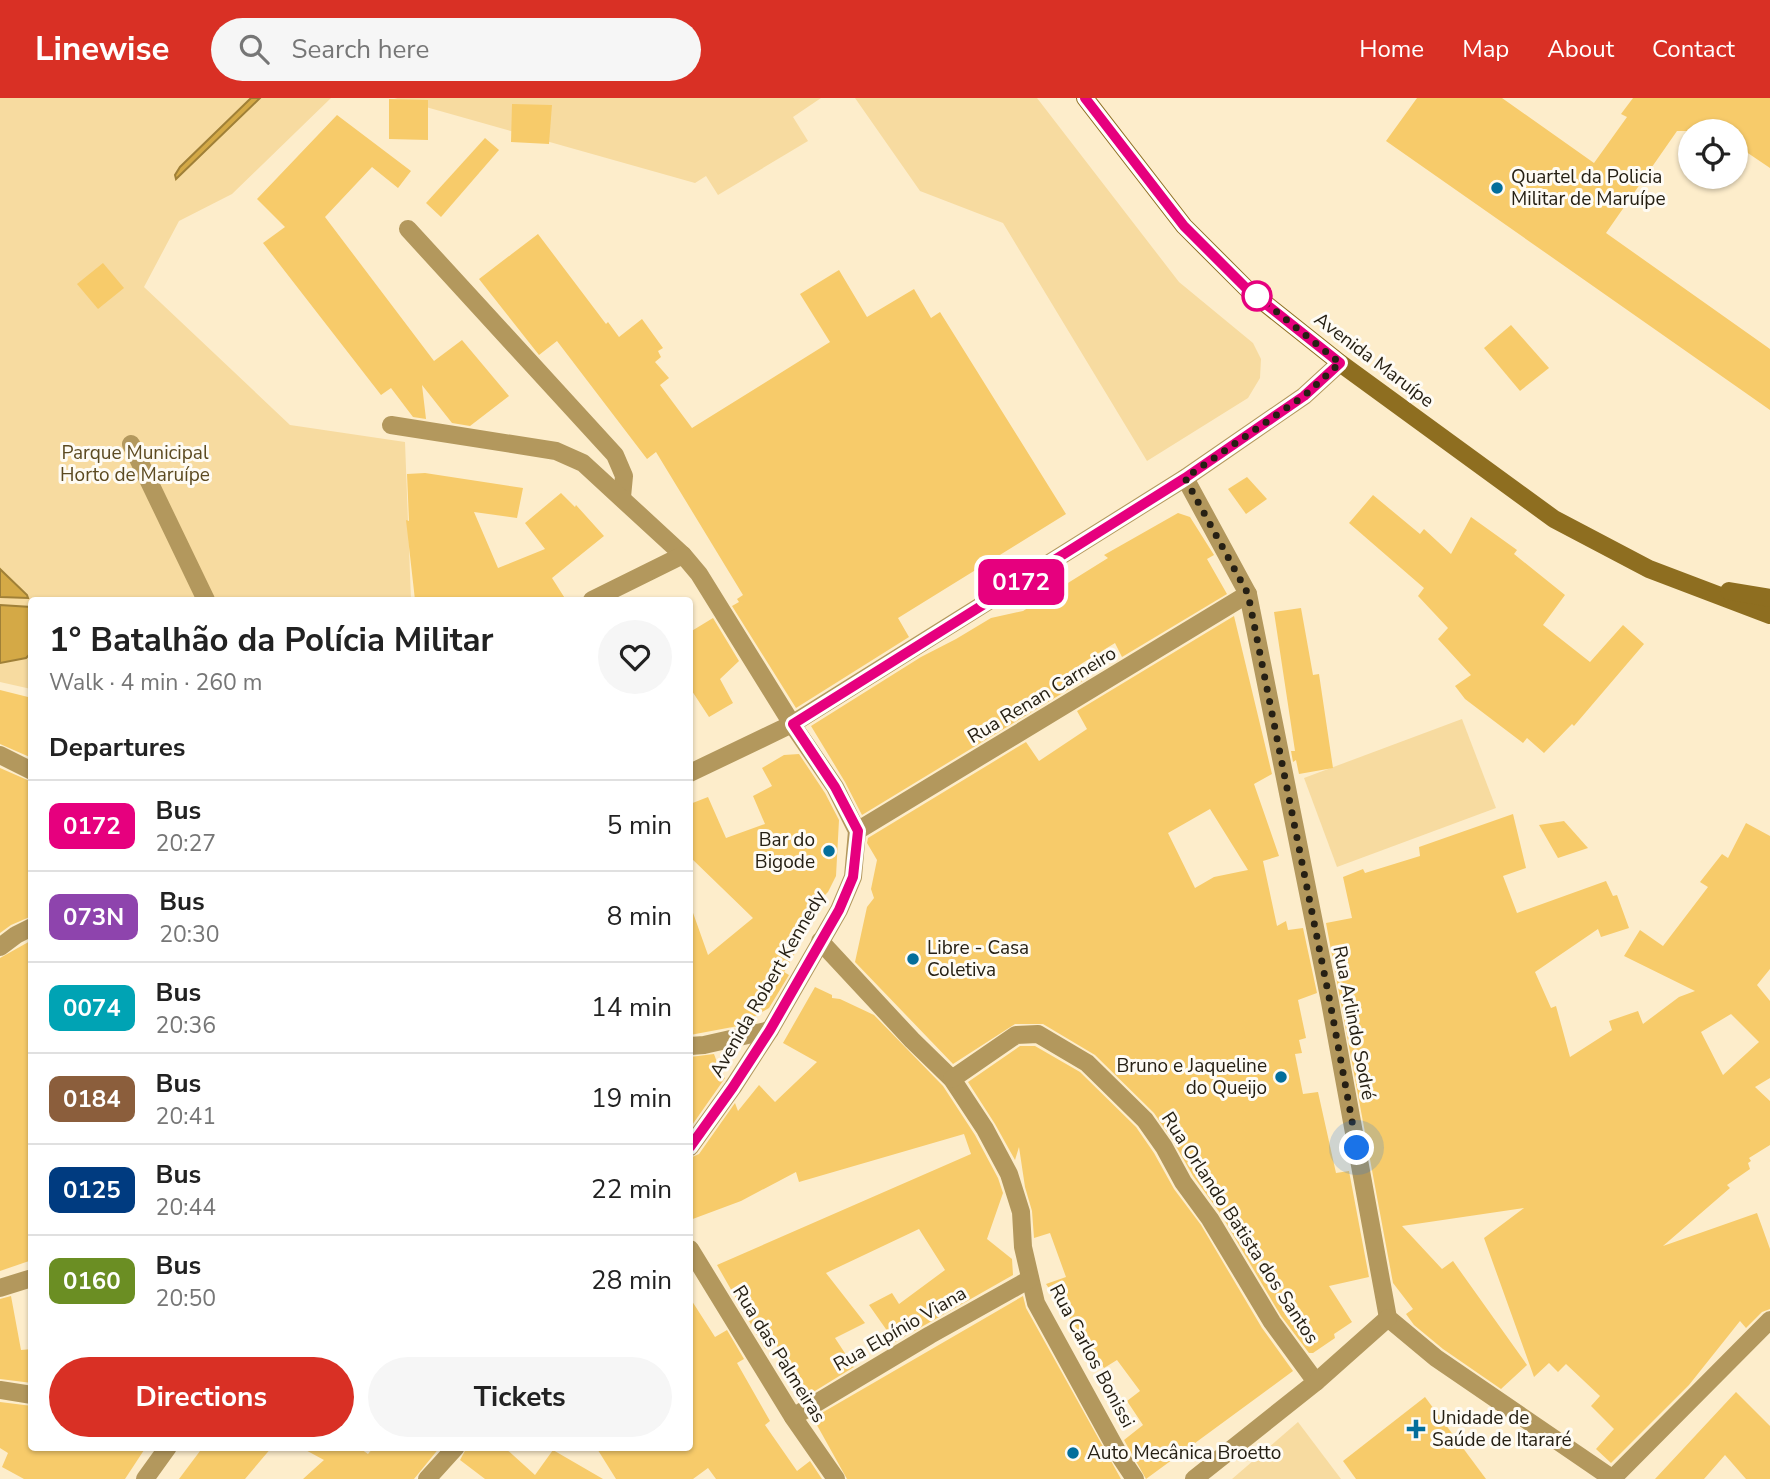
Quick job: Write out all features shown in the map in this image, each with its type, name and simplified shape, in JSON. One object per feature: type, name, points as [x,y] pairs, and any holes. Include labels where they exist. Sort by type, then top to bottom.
[{"type":"main road","name":"Avenida Maruípe","points":[[1085,98],[1184,226],[1247,289],[1340,363],[1554,519],[1649,569],[1770,615]]},
{"type":"main road","name":"Avenida Maruípe","points":[[1696,586],[1770,598]]},
{"type":"street","points":[[408,229],[615,455],[624,476],[622,497]]},
{"type":"street","points":[[693,772],[793,724],[1185,478],[1304,396],[1340,363]]},
{"type":"street","points":[[391,425],[556,451],[583,463],[683,555],[699,574],[835,787],[858,831]]},
{"type":"street","points":[[131,444],[205,597]]},
{"type":"street","name":"Rua Arlindo Sodré","points":[[1185,478],[1248,594],[1330,1002],[1388,1318]]},
{"type":"street","points":[[598,597],[683,555]]},
{"type":"street","name":"Rua Renan Carneiro","points":[[858,831],[1248,594]]},
{"type":"street","points":[[0,755],[28,769]]},
{"type":"street","name":"Avenida Robert Kennedy","points":[[693,1143],[770,1030],[839,910],[853,877],[858,831]]},
{"type":"street","points":[[0,947],[28,929]]},
{"type":"street","name":"Rua Carlos Bonissi","points":[[820,941],[952,1079],[985,1129],[1009,1174],[1021,1212],[1023,1247],[1036,1303],[1135,1479]]},
{"type":"street","points":[[693,1046],[770,1030]]},
{"type":"street","name":"Rua Orlando Batista dos Santos","points":[[952,1079],[1016,1035],[1038,1034],[1087,1063],[1145,1120],[1183,1182],[1210,1219],[1272,1322],[1316,1382]]},
{"type":"street","name":"Rua das Palmeiras","points":[[693,1254],[793,1418],[836,1479]]},
{"type":"street","points":[[0,1288],[28,1279]]},
{"type":"street","name":"Rua Elpínio Viana","points":[[793,1418],[930,1335],[1030,1279]]},
{"type":"street","points":[[1194,1479],[1316,1382],[1388,1318],[1436,1358],[1612,1479],[1770,1320]]},
{"type":"street","points":[[0,1390],[28,1394]]},
{"type":"street","points":[[145,1479],[165,1451]]},
{"type":"street","points":[[427,1479],[452,1451]]},
{"type":"green space","name":"Parque Municipal Horto de Maruípe","points":[[0,98],[331,98],[232,194],[179,221],[144,287],[290,425],[405,442],[411,597],[28,597],[28,688],[0,682]]},
{"type":"green space","points":[[394,98],[821,98],[793,117],[808,141],[718,195],[706,176],[695,183]]},
{"type":"green space","points":[[855,98],[1037,98],[1179,282],[1253,343],[1261,359],[1260,378],[1248,398],[1147,461],[1003,223],[920,191]]},
{"type":"green space","points":[[1462,719],[1496,808],[1337,867],[1304,778]]},
{"type":"green space","points":[[1298,1422],[1341,1479],[1232,1479]]},
{"type":"shaded area","points":[[251,98],[260,98],[176,179],[175,175],[180,167]]},
{"type":"shaded area","points":[[0,569],[27,595],[28,598],[0,597]]},
{"type":"shaded area","points":[[0,605],[28,607],[28,656],[0,663]]},
{"type":"building","points":[[1417,98],[1502,98],[1594,163],[1627,117],[1621,114],[1633,98],[1770,98],[1770,168],[1748,153],[1748,119],[1678,119],[1678,131],[1606,233],[1770,349],[1770,410],[1386,141]]},
{"type":"building","points":[[389,99],[428,100],[428,140],[389,139]]},
{"type":"building","points":[[512,104],[552,105],[549,144],[511,142]]},
{"type":"building","points":[[337,115],[411,171],[398,188],[372,167],[325,217],[434,361],[462,340],[509,396],[470,426],[452,423],[422,385],[426,419],[413,417],[391,388],[381,395],[263,243],[285,227],[257,199]]},
{"type":"building","points":[[485,138],[499,150],[441,217],[426,203]]},
{"type":"building","points":[[538,234],[606,324],[608,322],[619,337],[642,319],[663,348],[658,351],[661,357],[655,362],[669,378],[660,385],[692,428],[830,342],[800,294],[839,270],[867,317],[914,289],[931,318],[940,312],[1066,514],[898,618],[909,637],[796,708],[732,606],[739,602],[737,599],[743,595],[656,452],[647,459],[557,341],[539,355],[479,279]]},
{"type":"building","points":[[103,263],[124,288],[98,309],[77,284]]},
{"type":"building","points":[[1511,325],[1549,368],[1520,391],[1484,348]]},
{"type":"building","points":[[425,473],[523,488],[517,518],[474,512],[498,568],[545,549],[525,523],[561,493],[575,507],[576,505],[604,536],[552,578],[564,597],[415,597],[406,520],[409,521],[407,474]]},
{"type":"building","points":[[1247,477],[1267,499],[1246,514],[1228,489]]},
{"type":"building","points":[[1373,495],[1420,534],[1424,529],[1451,554],[1471,517],[1517,550],[1514,554],[1565,595],[1543,625],[1590,662],[1623,625],[1644,644],[1574,726],[1572,724],[1544,753],[1527,738],[1523,743],[1465,699],[1455,686],[1471,675],[1438,639],[1448,628],[1418,596],[1424,588],[1349,523]]},
{"type":"building","points":[[1178,513],[1190,517],[1214,555],[1207,559],[1227,594],[1122,657],[1115,643],[1081,664],[1089,677],[862,815],[811,726],[921,657],[991,618],[1023,611],[1108,558],[1104,555]]},
{"type":"building","points":[[1301,608],[1313,675],[1319,674],[1333,768],[1299,774],[1291,751],[1295,751],[1274,612]]},
{"type":"building","points":[[1234,616],[1272,774],[1254,784],[1279,856],[1263,861],[1277,926],[1286,921],[1288,930],[1303,928],[1317,993],[1298,1000],[1306,1038],[1299,1040],[1302,1053],[1295,1054],[1303,1094],[1318,1092],[1336,1173],[1349,1171],[1369,1277],[1329,1286],[1352,1322],[1313,1353],[1309,1353],[1281,1316],[1220,1213],[1193,1176],[1154,1113],[1095,1055],[1043,1024],[1015,1024],[953,1064],[855,962],[867,907],[874,898],[871,889],[877,860],[867,843],[868,838],[1026,742],[1039,761],[1087,729],[1077,711]],"holes":[[[1210,809],[1248,870],[1214,877],[1195,888],[1168,833]]]},
{"type":"building","points":[[713,618],[739,661],[720,679],[733,703],[709,717],[693,693],[693,630]]},
{"type":"building","points":[[0,690],[28,697],[28,756],[0,744]]},
{"type":"building","points":[[799,754],[839,820],[836,876],[828,892],[810,910],[814,920],[784,972],[789,975],[769,1008],[738,1026],[693,1034],[693,913],[708,955],[753,918],[693,860],[693,803],[708,797],[726,838],[765,824],[753,796],[772,786],[762,768],[784,755]]},
{"type":"building","points":[[0,768],[28,780],[28,918],[0,933]]},
{"type":"building","points":[[1513,814],[1526,868],[1503,876],[1517,913],[1606,881],[1613,896],[1617,895],[1629,928],[1601,937],[1598,929],[1535,972],[1551,1008],[1556,1006],[1570,1057],[1612,1030],[1609,1021],[1638,1011],[1643,1024],[1679,997],[1695,991],[1624,956],[1640,930],[1663,946],[1708,887],[1700,882],[1722,854],[1728,858],[1746,823],[1770,836],[1770,969],[1757,985],[1770,1001],[1770,1078],[1755,1087],[1770,1101],[1770,1145],[1749,1158],[1750,1169],[1727,1185],[1730,1188],[1663,1246],[1757,1213],[1770,1249],[1770,1309],[1762,1312],[1746,1328],[1740,1321],[1689,1385],[1611,1463],[1596,1449],[1614,1429],[1591,1406],[1600,1396],[1566,1364],[1558,1372],[1549,1363],[1534,1377],[1484,1238],[1524,1208],[1402,1226],[1442,1269],[1453,1261],[1527,1365],[1501,1389],[1443,1349],[1414,1325],[1406,1314],[1413,1309],[1393,1283],[1326,923],[1352,918],[1343,877],[1363,869],[1365,873],[1420,856],[1419,847]],"holes":[[[1731,1014],[1759,1042],[1723,1075],[1701,1032]]]},
{"type":"building","points":[[1564,821],[1588,848],[1558,858],[1539,825]]},
{"type":"building","points":[[28,942],[28,1261],[0,1271],[0,958]]},
{"type":"building","points":[[815,987],[832,995],[832,998],[874,1015],[943,1086],[975,1135],[1003,1193],[987,1239],[1012,1259],[1013,1275],[895,1342],[869,1305],[892,1293],[899,1304],[945,1270],[919,1229],[826,1273],[865,1323],[835,1338],[854,1367],[810,1394],[775,1343],[765,1349],[717,1265],[971,1154],[964,1134],[799,1182],[796,1172],[741,1201],[693,1219],[693,1157],[699,1154],[735,1103],[738,1111],[759,1085],[775,1102],[817,1062],[783,1043]]},
{"type":"building","points":[[1020,1046],[1035,1046],[1080,1072],[1136,1127],[1174,1189],[1201,1225],[1262,1328],[1293,1371],[1146,1479],[1124,1440],[1143,1425],[1127,1401],[1140,1391],[1117,1360],[1104,1368],[1046,1284],[1066,1277],[1050,1233],[1034,1238],[1032,1211],[1019,1147],[1015,1160],[968,1082]]},
{"type":"building","points":[[714,1054],[725,1078],[693,1124],[693,1057]]},
{"type":"building","points":[[11,1296],[21,1350],[28,1349],[28,1382],[0,1379],[0,1299]]},
{"type":"building","points":[[1023,1296],[1026,1308],[1121,1479],[847,1479],[813,1418]]},
{"type":"building","points":[[693,1303],[715,1337],[727,1330],[744,1359],[737,1363],[770,1421],[765,1425],[797,1471],[810,1461],[822,1479],[716,1479],[708,1468],[693,1479],[616,1479],[598,1451],[693,1451]]},
{"type":"building","points":[[1736,1392],[1770,1426],[1770,1479],[1746,1479],[1725,1455],[1704,1479],[1655,1479]]},
{"type":"building","name":"Unidade de Saúde de Itararé","points":[[1425,1397],[1486,1479],[1356,1479],[1343,1461]]},
{"type":"building","points":[[0,1402],[28,1406],[28,1451],[143,1451],[125,1479],[24,1479],[2,1467],[8,1453],[0,1448]]},
{"type":"building","points":[[200,1451],[269,1451],[245,1479],[179,1479]]},
{"type":"building","points":[[307,1451],[364,1451],[368,1454],[371,1451],[437,1451],[414,1479],[303,1479],[324,1460]]},
{"type":"building","points":[[465,1451],[508,1451],[535,1475],[555,1451],[603,1479],[485,1479],[460,1460]]},
{"type":"bus line","name":"0172","points":[[693,1143],[770,1030],[839,910],[853,877],[858,831],[835,787],[793,724],[1185,478],[1304,396],[1340,363],[1247,289],[1184,226],[1085,98]]},
{"type":"place","name":"Quartel da Policia Militar de Maruípe","points":[[1497,188]]},
{"type":"place","name":"Bar do Bigode","points":[[829,851]]},
{"type":"place","name":"Libre - Casa Coletiva","points":[[913,959]]},
{"type":"place","name":"Bruno e Jaqueline do Queijo","points":[[1281,1077]]},
{"type":"place","name":"Unidade de Saúde de Itararé","points":[[1416,1429]]},
{"type":"place","name":"Auto Mecânica Broetto","points":[[1073,1453]]},
{"type":"route","points":[[1257,296],[1340,363],[1304,396],[1185,478],[1248,594],[1357,1148]]}]
